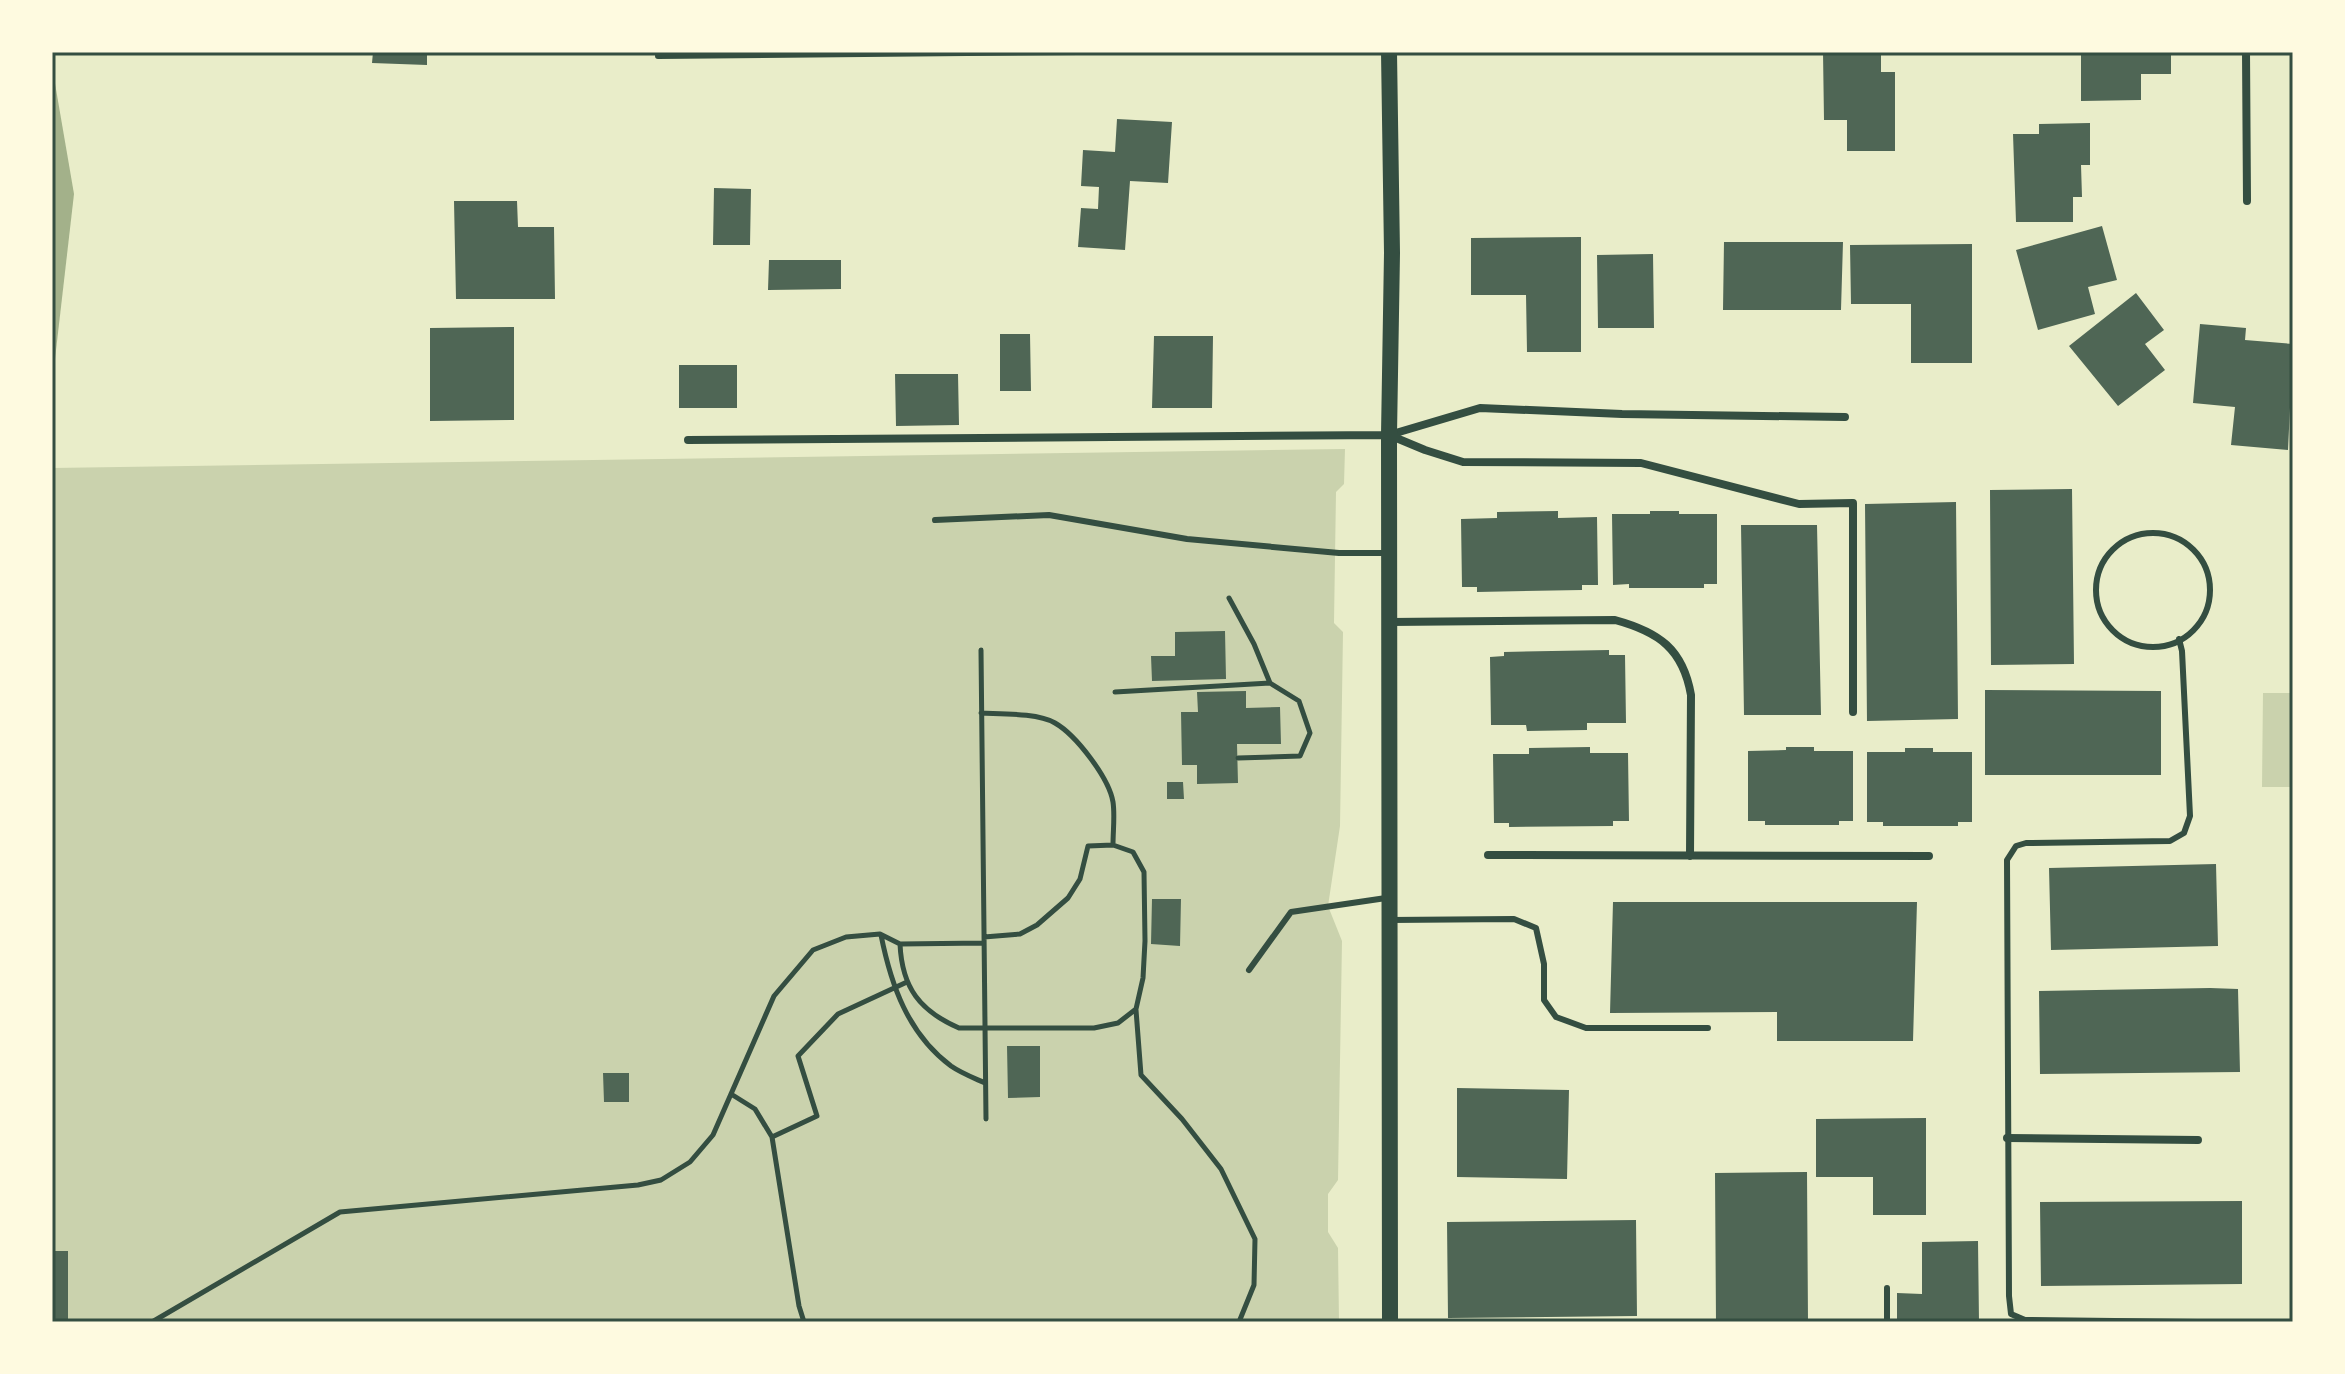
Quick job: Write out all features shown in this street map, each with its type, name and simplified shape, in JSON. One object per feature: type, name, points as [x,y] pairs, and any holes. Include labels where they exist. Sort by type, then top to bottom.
[{"type":"main road","points":[[1389,52],[1392,253],[1389,435],[1390,1322]]},
{"type":"street","points":[[2246,52],[2247,201]]},
{"type":"street","points":[[688,440],[1389,435],[1480,408],[1622,414],[1845,417]]},
{"type":"street","points":[[1389,435],[1463,462],[1641,463],[1799,504],[1853,503],[1853,712]]},
{"type":"street","points":[[1390,622],[1615,620],[1640,627],[1661,638],[1677,655],[1688,677],[1691,695],[1690,856]]},
{"type":"street","points":[[1488,855],[1929,856]]},
{"type":"street","points":[[2007,1138],[2198,1140]]},
{"type":"lane","points":[[658,56],[1078,52]]},
{"type":"lane","points":[[935,520],[1049,515],[1187,539],[1339,553],[1391,553]]},
{"type":"lane","points":[[2164,533],[2185,542],[2200,557],[2209,578],[2209,600],[2201,621],[2186,637],[2179,639],[2165,646],[2143,646],[2122,638],[2106,622],[2097,601],[2097,579],[2105,558],[2121,542],[2142,534],[2164,533]]},
{"type":"lane","points":[[2179,639],[2190,816],[2184,833],[2170,841],[2026,843],[2016,846],[2007,860],[2007,1138],[2011,1314],[2025,1320],[2197,1322]]},
{"type":"lane","points":[[1249,970],[1291,912],[1390,897]]},
{"type":"lane","points":[[1390,920],[1514,919],[1536,928],[1544,964],[1544,1000],[1556,1017],[1586,1028],[1708,1028]]},
{"type":"lane","points":[[1887,1288],[1887,1322]]},
{"type":"path","points":[[1229,598],[1254,644],[1270,683]]},
{"type":"path","points":[[981,650],[986,1119]]},
{"type":"path","points":[[1115,692],[1270,683],[1299,701],[1310,733],[1300,756],[1238,758]]},
{"type":"path","points":[[981,713],[1023,715],[1053,722],[1078,743],[1102,775],[1113,800],[1113,845]]},
{"type":"path","points":[[152,1322],[340,1212],[638,1185],[661,1180],[690,1162],[713,1135],[774,996],[813,950],[846,937],[880,934],[900,944],[984,940],[1020,934],[1037,925],[1068,898],[1080,879],[1088,846],[1113,845],[1133,852],[1144,872],[1143,978],[1136,1009],[1141,1075],[1182,1119],[1221,1169],[1255,1239],[1254,1285],[1239,1322]]},
{"type":"path","points":[[880,934],[893,986],[914,1029],[951,1066],[985,1083]]},
{"type":"path","points":[[900,944],[901,964],[907,982],[921,1003],[942,1020],[959,1028],[1094,1028],[1118,1023],[1136,1009]]},
{"type":"path","points":[[772,1137],[817,1116],[798,1056],[838,1014],[907,982]]},
{"type":"path","points":[[731,1094],[755,1109],[772,1137],[804,1322]]},
{"type":"shaded area","points":[[52,66],[74,194],[52,385]]},
{"type":"shaded area","points":[[1345,449],[1344,484],[1336,492],[1334,623],[1343,632],[1340,826],[1328,906],[1342,941],[1338,1180],[1328,1194],[1328,1232],[1338,1248],[1339,1322],[52,1322],[52,468]]},
{"type":"shaded area","points":[[2263,693],[2293,693],[2293,787],[2262,787]]},
{"type":"building","points":[[373,52],[427,52],[427,65],[372,63]]},
{"type":"building","points":[[1823,52],[1881,52],[1881,72],[1895,72],[1895,151],[1847,151],[1847,120],[1824,120]]},
{"type":"building","points":[[2081,52],[2171,52],[2171,74],[2141,74],[2141,100],[2081,101]]},
{"type":"building","points":[[1117,119],[1172,122],[1168,183],[1130,181],[1125,250],[1078,247],[1081,208],[1098,209],[1099,187],[1081,186],[1083,150],[1115,152]]},
{"type":"building","points":[[2090,123],[2090,165],[2081,165],[2082,197],[2073,197],[2073,222],[2016,222],[2013,134],[2039,134],[2039,124]]},
{"type":"building","points":[[714,188],[751,189],[750,245],[713,245]]},
{"type":"building","points":[[454,201],[517,201],[518,227],[554,227],[555,299],[456,299]]},
{"type":"building","points":[[2102,226],[2117,280],[2088,287],[2095,314],[2038,330],[2016,250]]},
{"type":"building","points":[[1581,237],[1581,352],[1527,352],[1526,295],[1471,295],[1471,238]]},
{"type":"building","points":[[1724,242],[1843,242],[1841,310],[1723,310]]},
{"type":"building","points":[[1972,244],[1972,363],[1911,363],[1911,304],[1851,304],[1850,245]]},
{"type":"building","points":[[1653,254],[1654,328],[1598,328],[1597,255]]},
{"type":"building","points":[[769,260],[841,260],[841,289],[768,290]]},
{"type":"building","points":[[2136,293],[2164,330],[2145,344],[2165,370],[2118,406],[2069,346]]},
{"type":"building","points":[[2200,324],[2246,328],[2245,340],[2293,344],[2288,450],[2231,445],[2235,407],[2193,403]]},
{"type":"building","points":[[514,327],[514,420],[430,421],[430,328]]},
{"type":"building","points":[[1000,334],[1030,334],[1031,391],[1000,391]]},
{"type":"building","points":[[1154,336],[1213,336],[1212,408],[1152,408]]},
{"type":"building","points":[[679,365],[737,365],[737,408],[679,408]]},
{"type":"building","points":[[895,374],[958,374],[959,425],[896,426]]},
{"type":"building","points":[[2072,489],[2074,664],[1991,665],[1990,490]]},
{"type":"building","points":[[1956,502],[1958,719],[1867,721],[1865,504]]},
{"type":"building","points":[[1558,511],[1558,518],[1597,517],[1598,585],[1582,585],[1582,590],[1477,592],[1477,587],[1462,587],[1461,519],[1497,518],[1497,512]]},
{"type":"building","points":[[1650,511],[1717,514],[1717,584],[1704,584],[1704,588],[1629,588],[1629,584],[1613,585],[1612,514],[1650,514]]},
{"type":"building","points":[[1741,525],[1817,525],[1821,715],[1744,715]]},
{"type":"building","points":[[1225,631],[1226,679],[1152,681],[1151,656],[1175,656],[1175,632]]},
{"type":"building","points":[[1609,650],[1609,655],[1625,655],[1626,723],[1587,723],[1587,730],[1527,731],[1526,725],[1491,725],[1490,657],[1504,656],[1504,652]]},
{"type":"building","points":[[1985,690],[2161,691],[2161,775],[1985,775]]},
{"type":"building","points":[[1246,691],[1246,708],[1280,707],[1281,744],[1237,744],[1238,783],[1197,784],[1197,765],[1182,765],[1181,712],[1198,712],[1197,692]]},
{"type":"building","points":[[1590,747],[1590,753],[1628,753],[1629,821],[1613,821],[1613,826],[1509,827],[1509,823],[1494,823],[1493,754],[1529,754],[1529,748]]},
{"type":"building","points":[[1786,747],[1853,751],[1853,821],[1839,821],[1839,825],[1765,825],[1765,821],[1748,821],[1748,751],[1786,750]]},
{"type":"building","points":[[1905,748],[1972,752],[1972,822],[1958,822],[1958,826],[1883,826],[1883,822],[1867,822],[1867,752],[1905,752]]},
{"type":"building","points":[[1167,782],[1183,782],[1184,799],[1167,799]]},
{"type":"building","points":[[2216,864],[2218,946],[2051,950],[2049,868]]},
{"type":"building","points":[[1152,899],[1181,899],[1180,946],[1151,944]]},
{"type":"building","points":[[1613,902],[1917,902],[1913,1041],[1777,1041],[1777,1012],[1610,1013]]},
{"type":"building","points":[[2238,989],[2240,1072],[2040,1074],[2039,991]]},
{"type":"building","points":[[1007,1046],[1040,1046],[1040,1097],[1008,1098]]},
{"type":"building","points":[[603,1073],[629,1073],[629,1102],[604,1102]]},
{"type":"building","points":[[1457,1088],[1569,1090],[1567,1179],[1457,1177]]},
{"type":"building","points":[[1926,1118],[1926,1215],[1873,1215],[1873,1177],[1816,1177],[1816,1119]]},
{"type":"building","points":[[1807,1172],[1808,1322],[1716,1322],[1715,1173]]},
{"type":"building","points":[[2242,1201],[2242,1284],[2041,1286],[2040,1202]]},
{"type":"building","points":[[1636,1220],[1637,1316],[1448,1318],[1447,1222]]},
{"type":"building","points":[[1978,1241],[1979,1322],[1897,1322],[1897,1293],[1922,1294],[1922,1242]]},
{"type":"building","points":[[52,1251],[68,1251],[68,1322],[52,1322]]}]
